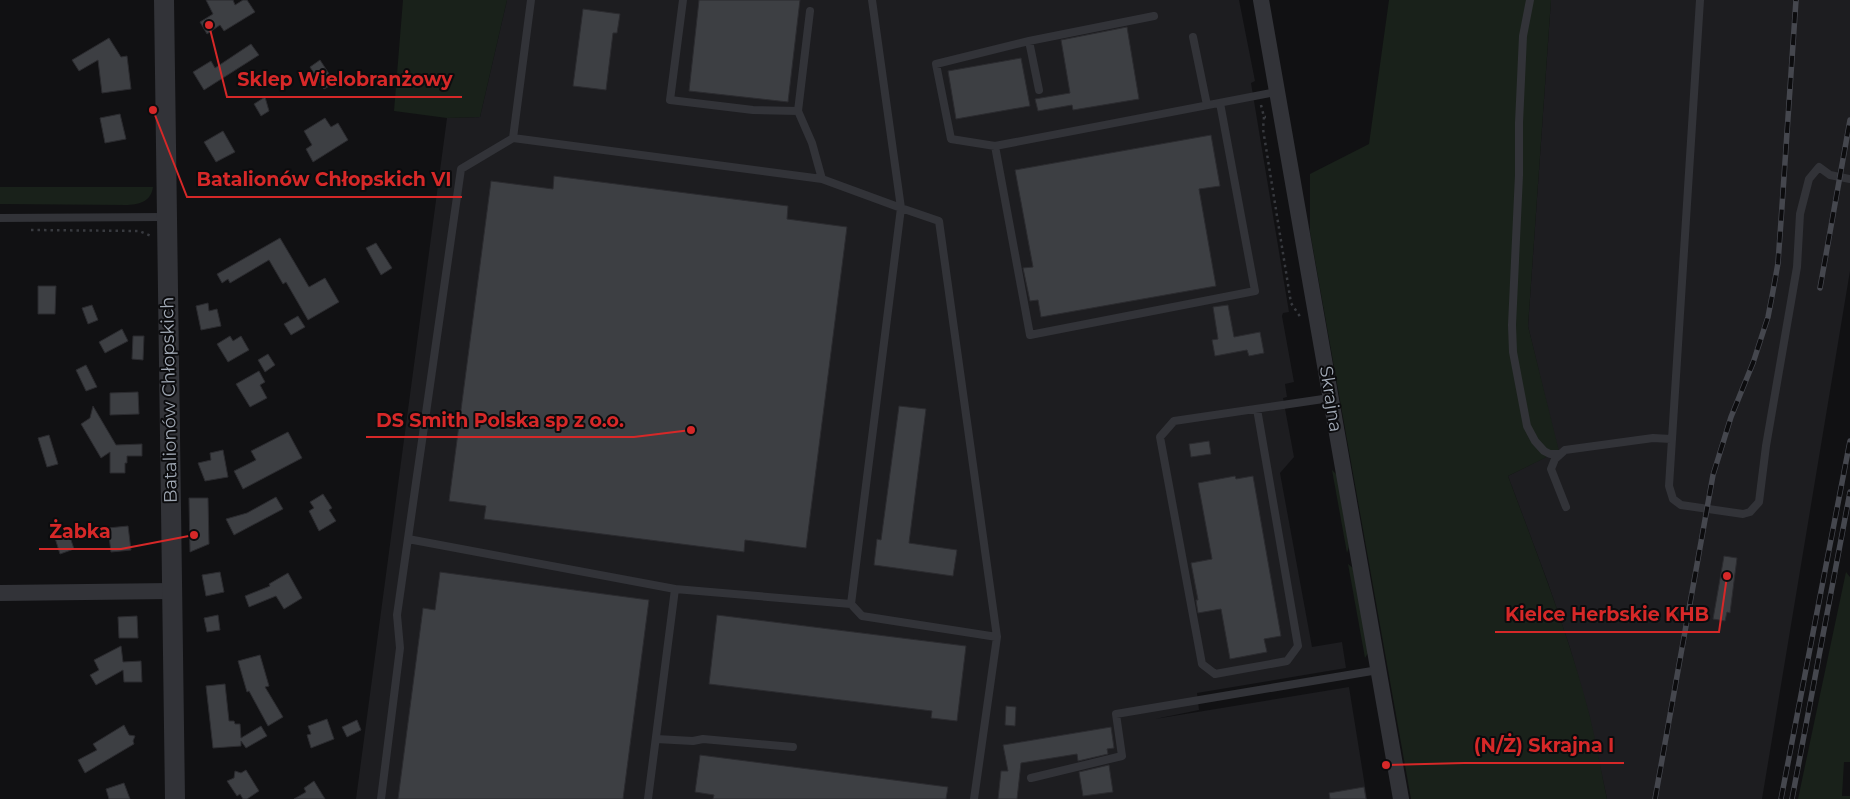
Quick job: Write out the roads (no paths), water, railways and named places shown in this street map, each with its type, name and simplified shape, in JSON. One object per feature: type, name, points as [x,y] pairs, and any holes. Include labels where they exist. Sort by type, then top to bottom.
[{"type":"street","name":"Batalionów Chłopskich","points":[[164,0],[175,799]]},
{"type":"street","name":"Skrajna","points":[[1261,0],[1401,799]]},
{"type":"street","points":[[0,592],[172,591]]},
{"type":"lane","points":[[513,138],[531,0]]},
{"type":"lane","points":[[683,0],[670,100],[752,110],[798,111]]},
{"type":"lane","points":[[851,604],[901,208],[872,0]]},
{"type":"lane","points":[[1530,0],[1523,36],[1518,123],[1519,175],[1512,325],[1513,352],[1527,426],[1535,441],[1544,451],[1550,454],[1560,454]]},
{"type":"lane","points":[[1700,0],[1669,486],[1672,499],[1681,505],[1743,514],[1750,512],[1759,502],[1766,446],[1797,267],[1800,214],[1809,179],[1819,166],[1830,175],[1850,179]]},
{"type":"lane","points":[[810,11],[798,111],[812,143],[822,180]]},
{"type":"lane","points":[[1154,16],[1029,41],[936,64],[951,139],[995,146],[1276,92]]},
{"type":"lane","points":[[1193,37],[1207,105]]},
{"type":"lane","points":[[1029,41],[1038,90]]},
{"type":"lane","points":[[995,146],[1030,335],[1050,332],[1255,291],[1220,103]]},
{"type":"lane","points":[[381,799],[400,648],[397,614],[461,169],[513,138],[822,180],[939,221],[997,637],[974,799]]},
{"type":"lane","points":[[0,218],[167,217]]},
{"type":"lane","points":[[1256,409],[1298,646],[1287,661],[1215,674],[1202,664],[1160,437],[1174,422],[1256,409],[1330,398]]},
{"type":"lane","points":[[1566,507],[1551,469],[1555,459],[1565,450],[1653,438],[1671,439]]},
{"type":"lane","points":[[408,539],[675,589],[851,604],[862,616],[997,637]]},
{"type":"lane","points":[[648,799],[675,589]]},
{"type":"lane","points":[[1031,778],[1122,756],[1116,714],[1378,670]]},
{"type":"lane","points":[[656,739],[692,741],[703,738],[792,747]]},
{"type":"railway","points":[[1655,799],[1713,475],[1731,417],[1753,363],[1768,317],[1778,263],[1796,0]]},
{"type":"railway","points":[[1820,288],[1850,120]]},
{"type":"railway","points":[[1781,799],[1850,441]]},
{"type":"railway","points":[[1792,799],[1850,492]]},
{"type":"place","name":"Sklep Wielobranżowy","points":[[209,25]]},
{"type":"place","name":"Batalionów Chłopskich VI","points":[[153,110]]},
{"type":"place","name":"DS Smith Polska sp z o.o.","points":[[691,430]]},
{"type":"place","name":"Żabka","points":[[194,535]]},
{"type":"place","name":"Kielce Herbskie KHB","points":[[1727,576]]},
{"type":"place","name":"(N/Ż) Skrajna I","points":[[1386,765]]}]
